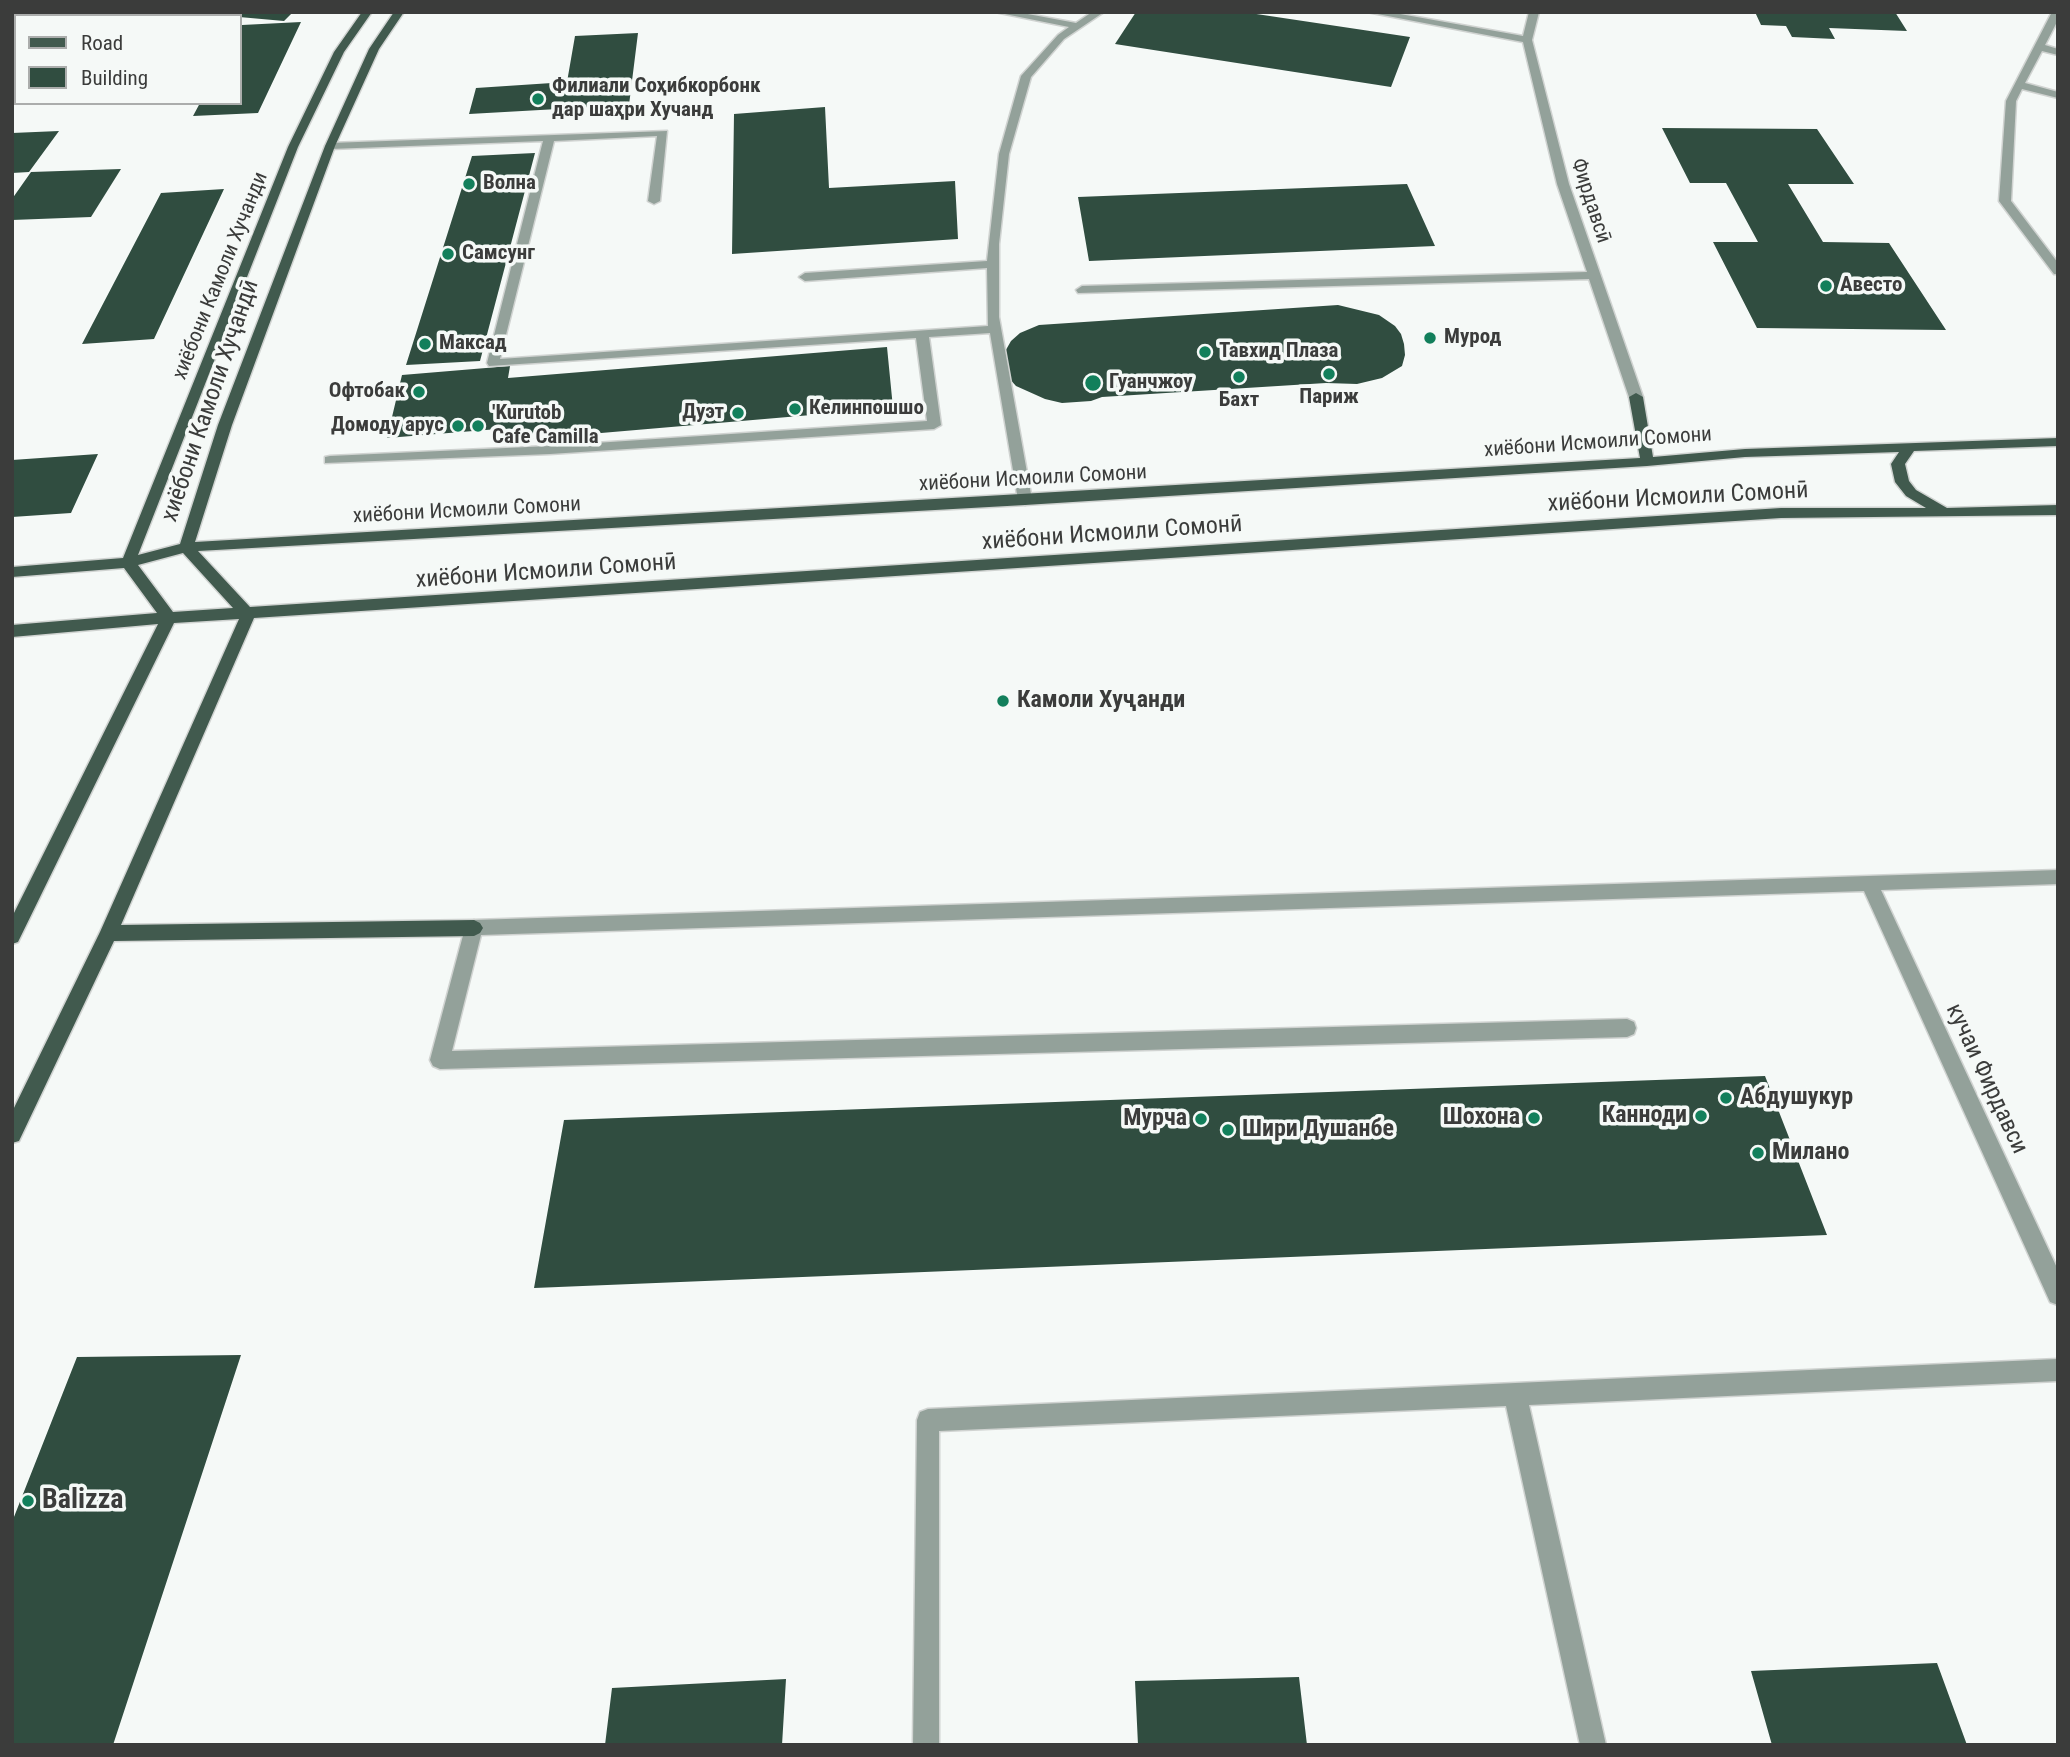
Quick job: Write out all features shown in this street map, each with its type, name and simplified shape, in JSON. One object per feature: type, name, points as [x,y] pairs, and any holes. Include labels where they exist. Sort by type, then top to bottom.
[{"type":"main road","name":"хиёбони Камоли Хучанди","points":[[128,562],[293,147],[340,51],[367,12]]},
{"type":"main road","name":"хиёбони Камоли Хуҷандӣ","points":[[248,615],[186,547],[225,425],[330,146],[374,49],[399,12]]},
{"type":"main road","points":[[1636,397],[1647,463]]},
{"type":"main road","name":"хиёбони Исмоили Сомони","points":[[12,572],[128,562],[186,547],[1647,463],[1745,453],[2058,442]]},
{"type":"main road","points":[[1909,448],[1898,464],[1902,482],[1911,493],[1946,513]]},
{"type":"main road","name":"хиёбони Исмоили Сомонӣ","points":[[169,618],[248,615],[1781,513],[2058,510]]},
{"type":"main road","points":[[128,562],[169,618]]},
{"type":"main road","points":[[12,1135],[109,933],[248,615]]},
{"type":"main road","points":[[12,631],[169,618]]},
{"type":"main road","points":[[12,936],[127,708],[169,618]]},
{"type":"main road","points":[[109,933],[474,928]]},
{"type":"street","points":[[1000,12],[1077,26]]},
{"type":"street","points":[[1025,500],[993,317],[993,244],[1003,154],[1026,76],[1061,37],[1099,12]]},
{"type":"street","points":[[1372,12],[1527,40]]},
{"type":"street","name":"Фирдавсӣ","points":[[1534,12],[1527,40],[1563,184],[1636,397]]},
{"type":"street","points":[[2057,12],[2011,101],[2004,201],[2058,271]]},
{"type":"street","points":[[2039,47],[2058,52]]},
{"type":"street","points":[[2019,85],[2058,95]]},
{"type":"street","points":[[330,146],[663,132],[654,201]]},
{"type":"street","points":[[549,138],[493,363],[996,329]]},
{"type":"street","points":[[805,277],[994,264]]},
{"type":"street","points":[[1082,290],[1594,275]]},
{"type":"street","points":[[330,460],[550,450],[934,425],[922,334]]},
{"type":"street","points":[[1627,1028],[440,1060],[474,928],[2058,877]]},
{"type":"street","name":"кучаи Фирдавси","points":[[1870,885],[2058,1294]]},
{"type":"street","points":[[926,1745],[928,1420],[2058,1370]]},
{"type":"street","points":[[1515,1394],[1593,1745]]},
{"type":"building","points":[[232,12],[293,12],[284,21],[230,14]]},
{"type":"building","points":[[1136,12],[1243,12],[1410,37],[1391,87],[1115,44]]},
{"type":"building","points":[[1755,12],[1895,12],[1907,31],[1829,28],[1835,39],[1792,37],[1786,26],[1761,25]]},
{"type":"building","points":[[301,22],[258,113],[193,116],[199,105],[242,105],[242,25]]},
{"type":"building","points":[[638,33],[629,105],[469,114],[476,88],[567,82],[575,36]]},
{"type":"building","points":[[825,107],[829,188],[955,181],[958,239],[732,254],[734,114]]},
{"type":"building","points":[[1662,128],[1817,129],[1854,184],[1788,184],[1823,242],[1889,243],[1946,330],[1757,328],[1713,242],[1758,242],[1726,183],[1690,183]]},
{"type":"building","points":[[59,131],[29,172],[12,173],[12,133]]},
{"type":"building","points":[[535,153],[480,361],[406,365],[472,156]]},
{"type":"building","points":[[121,169],[91,217],[12,220],[12,199],[31,172]]},
{"type":"building","points":[[1407,184],[1435,246],[1089,261],[1078,197]]},
{"type":"building","points":[[224,189],[154,339],[82,344],[161,193]]},
{"type":"building","name":"Тавхид Плаза","points":[[1338,305],[1379,315],[1395,326],[1404,344],[1402,366],[1382,378],[1357,384],[1326,383],[1102,397],[1091,401],[1062,403],[1045,399],[1016,386],[1007,376],[1003,355],[1011,341],[1020,333],[1039,325]]},
{"type":"building","points":[[887,347],[893,408],[496,442],[498,429],[387,438],[402,375],[510,366],[508,378]]},
{"type":"building","points":[[98,454],[71,513],[12,517],[12,460]]},
{"type":"building","points":[[1765,1076],[1827,1235],[534,1288],[564,1120]]},
{"type":"building","points":[[241,1355],[113,1745],[12,1745],[12,1522],[77,1357]]},
{"type":"building","points":[[1937,1663],[1967,1745],[1772,1745],[1751,1671]]},
{"type":"building","points":[[1299,1677],[1307,1745],[1138,1745],[1135,1681]]},
{"type":"building","points":[[786,1679],[782,1745],[605,1745],[612,1688]]},
{"type":"place","name":"Филиали Соҳибкорбонк дар шаҳри Хучанд","points":[[538,99]]},
{"type":"place","name":"Волна","points":[[469,184]]},
{"type":"place","name":"Самсунг","points":[[448,254]]},
{"type":"place","name":"Авесто","points":[[1826,286]]},
{"type":"place","name":"Мурод","points":[[1430,338]]},
{"type":"place","name":"Максад","points":[[425,344]]},
{"type":"place","name":"Тавхид Плаза","points":[[1205,352]]},
{"type":"place","name":"Париж","points":[[1329,374]]},
{"type":"place","name":"Бахт","points":[[1239,377]]},
{"type":"place","name":"Гуанчжоу","points":[[1093,383]]},
{"type":"place","name":"Офтобак","points":[[419,392]]},
{"type":"place","name":"Келинпошшо","points":[[795,409]]},
{"type":"place","name":"Дуэт","points":[[738,413]]},
{"type":"place","name":"Домоду арус","points":[[458,426]]},
{"type":"place","name":"'Kurutob Cafe Camilla","points":[[478,426]]},
{"type":"place","name":"Камоли Хуҷанди","points":[[1003,701]]},
{"type":"place","name":"Абдушукур","points":[[1726,1098]]},
{"type":"place","name":"Канноди","points":[[1701,1116]]},
{"type":"place","name":"Шохона","points":[[1534,1118]]},
{"type":"place","name":"Мурча","points":[[1201,1119]]},
{"type":"place","name":"Шири Душанбе","points":[[1228,1130]]},
{"type":"place","name":"Милано","points":[[1758,1153]]},
{"type":"place","name":"Balizza","points":[[28,1501]]}]
